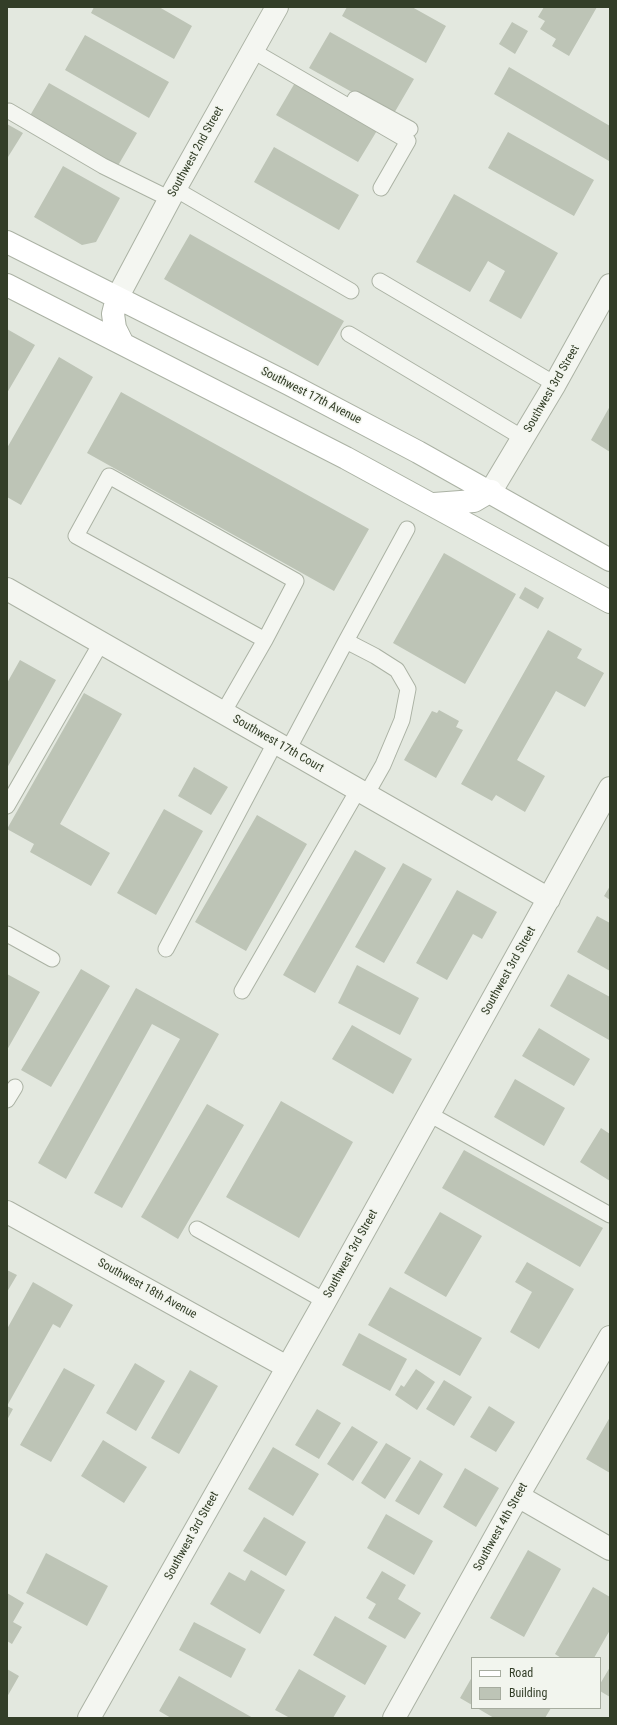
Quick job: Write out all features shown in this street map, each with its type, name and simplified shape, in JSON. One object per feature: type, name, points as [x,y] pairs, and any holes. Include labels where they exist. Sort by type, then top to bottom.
[{"type":"main road","name":"Southwest 17th Avenue","points":[[7,242],[289,384],[491,491],[610,560]]},
{"type":"main road","points":[[7,285],[122,342],[434,504],[610,602]]},
{"type":"main road","points":[[117,298],[113,314],[115,328],[122,342]]},
{"type":"main road","points":[[434,504],[474,501],[491,491]]},
{"type":"street","name":"Southwest 2nd Street","points":[[117,298],[277,7]]},
{"type":"street","name":"Southwest 3rd Street","points":[[491,491],[555,384],[610,285]]},
{"type":"street","name":"Southwest 17th Court","points":[[7,589],[549,899]]},
{"type":"street","name":"Southwest 3rd Street","points":[[89,1718],[430,1114],[610,788]]},
{"type":"street","name":"Southwest 18th Avenue","points":[[7,1212],[287,1367]]},
{"type":"street","name":"Southwest 4th Street","points":[[394,1718],[518,1496],[610,1337]]},
{"type":"street","points":[[518,1496],[610,1549]]},
{"type":"lane","points":[[254,48],[410,129]]},
{"type":"lane","points":[[254,48],[408,141],[381,188]]},
{"type":"lane","points":[[9,111],[103,166],[173,194],[351,291]]},
{"type":"lane","points":[[380,281],[555,384]]},
{"type":"lane","points":[[349,334],[523,438]]},
{"type":"lane","points":[[223,713],[265,640],[296,581],[109,476],[76,536],[265,640]]},
{"type":"lane","points":[[166,949],[282,746],[346,641],[407,529]]},
{"type":"lane","points":[[242,991],[362,792],[383,765],[402,720],[408,689],[398,670],[346,641]]},
{"type":"lane","points":[[7,806],[101,643]]},
{"type":"lane","points":[[7,934],[52,959]]},
{"type":"lane","points":[[7,1100],[15,1087]]},
{"type":"lane","points":[[430,1114],[610,1215]]},
{"type":"lane","points":[[197,1229],[325,1300]]},
{"type":"building","points":[[94,7],[159,7],[192,26],[174,59],[91,13]]},
{"type":"building","points":[[347,7],[412,7],[446,26],[426,63],[342,16]]},
{"type":"building","points":[[544,7],[597,7],[569,56],[552,46],[556,39],[540,29],[545,21],[538,17]]},
{"type":"building","points":[[512,22],[528,31],[515,54],[499,44]]},
{"type":"building","points":[[330,32],[414,79],[393,115],[309,68]]},
{"type":"building","points":[[85,35],[169,82],[149,118],[65,70]]},
{"type":"building","points":[[509,67],[610,126],[609,161],[494,94]]},
{"type":"building","points":[[296,81],[378,129],[358,162],[276,115]]},
{"type":"building","points":[[49,83],[137,133],[116,169],[28,119]]},
{"type":"building","points":[[7,124],[23,133],[8,157],[7,156]]},
{"type":"building","points":[[508,132],[594,180],[574,216],[488,168]]},
{"type":"building","points":[[274,147],[359,195],[339,230],[254,182]]},
{"type":"building","points":[[63,166],[120,198],[96,242],[82,245],[34,217]]},
{"type":"building","points":[[454,194],[558,253],[521,319],[489,301],[505,271],[488,261],[470,292],[416,262]]},
{"type":"building","points":[[190,234],[344,321],[318,366],[164,279]]},
{"type":"building","points":[[7,329],[35,345],[7,393]]},
{"type":"building","points":[[59,357],[93,377],[21,505],[7,497],[7,448]]},
{"type":"building","points":[[121,392],[369,529],[334,591],[87,453]]},
{"type":"building","points":[[610,406],[610,452],[591,440]]},
{"type":"building","points":[[444,553],[516,594],[465,684],[393,643]]},
{"type":"building","points":[[525,587],[544,598],[538,609],[519,598]]},
{"type":"building","points":[[548,630],[582,649],[577,658],[604,673],[585,707],[556,691],[517,760],[545,776],[525,812],[496,795],[492,801],[461,784]]},
{"type":"building","points":[[20,660],[56,680],[7,768],[7,683]]},
{"type":"building","points":[[84,693],[122,714],[60,824],[110,853],[91,886],[30,852],[34,844],[7,829]]},
{"type":"building","points":[[439,710],[459,721],[456,727],[463,730],[436,778],[404,760],[432,711],[437,713]]},
{"type":"building","points":[[194,767],[228,787],[211,815],[178,796]]},
{"type":"building","points":[[164,809],[203,831],[156,915],[117,893]]},
{"type":"building","points":[[257,815],[307,844],[246,951],[195,922]]},
{"type":"building","points":[[355,850],[386,868],[315,993],[283,975]]},
{"type":"building","points":[[403,863],[432,879],[384,963],[355,947]]},
{"type":"building","points":[[610,886],[610,900],[604,896]]},
{"type":"building","points":[[457,890],[497,912],[482,939],[473,934],[447,980],[416,963]]},
{"type":"building","points":[[597,916],[610,923],[610,971],[577,952]]},
{"type":"building","points":[[357,965],[419,998],[400,1035],[338,1003]]},
{"type":"building","points":[[81,969],[110,986],[51,1087],[21,1070]]},
{"type":"building","points":[[7,974],[40,992],[7,1050]]},
{"type":"building","points":[[568,974],[610,997],[609,1040],[550,1006]]},
{"type":"building","points":[[136,988],[219,1034],[122,1208],[94,1193],[180,1039],[152,1024],[66,1179],[38,1163]]},
{"type":"building","points":[[352,1025],[412,1059],[393,1094],[332,1059]]},
{"type":"building","points":[[539,1028],[590,1059],[574,1086],[522,1056]]},
{"type":"building","points":[[515,1079],[565,1108],[544,1146],[494,1117]]},
{"type":"building","points":[[281,1101],[353,1142],[299,1238],[226,1197]]},
{"type":"building","points":[[207,1104],[244,1125],[178,1239],[141,1217]]},
{"type":"building","points":[[601,1128],[610,1134],[610,1181],[580,1162]]},
{"type":"building","points":[[464,1150],[603,1228],[580,1267],[442,1188]]},
{"type":"building","points":[[440,1212],[482,1236],[446,1297],[404,1273]]},
{"type":"building","points":[[527,1262],[574,1289],[539,1349],[510,1332],[532,1292],[515,1282]]},
{"type":"building","points":[[7,1270],[17,1275],[7,1292]]},
{"type":"building","points":[[33,1282],[73,1305],[60,1328],[53,1324],[7,1406],[7,1329]]},
{"type":"building","points":[[390,1287],[482,1338],[460,1376],[368,1325]]},
{"type":"building","points":[[359,1333],[407,1359],[390,1391],[342,1365]]},
{"type":"building","points":[[135,1363],[165,1381],[136,1431],[106,1413]]},
{"type":"building","points":[[64,1368],[95,1385],[51,1462],[20,1445]]},
{"type":"building","points":[[416,1369],[435,1382],[417,1410],[395,1395],[401,1385],[404,1387]]},
{"type":"building","points":[[190,1370],[218,1386],[179,1454],[151,1438]]},
{"type":"building","points":[[444,1380],[472,1397],[454,1426],[426,1409]]},
{"type":"building","points":[[7,1406],[13,1409],[7,1420]]},
{"type":"building","points":[[489,1406],[515,1422],[496,1452],[470,1437]]},
{"type":"building","points":[[317,1409],[341,1423],[319,1459],[295,1445]]},
{"type":"building","points":[[610,1417],[610,1473],[586,1459]]},
{"type":"building","points":[[352,1426],[378,1442],[353,1481],[327,1464]]},
{"type":"building","points":[[103,1440],[147,1467],[124,1503],[81,1476]]},
{"type":"building","points":[[386,1443],[411,1458],[385,1499],[361,1483]]},
{"type":"building","points":[[273,1447],[319,1474],[293,1516],[248,1489]]},
{"type":"building","points":[[420,1460],[443,1474],[419,1515],[395,1501]]},
{"type":"building","points":[[465,1468],[499,1488],[476,1527],[443,1507]]},
{"type":"building","points":[[386,1514],[433,1541],[414,1575],[367,1548]]},
{"type":"building","points":[[264,1517],[306,1542],[286,1576],[243,1551]]},
{"type":"building","points":[[528,1550],[561,1569],[524,1637],[490,1618]]},
{"type":"building","points":[[46,1553],[108,1586],[87,1626],[26,1593]]},
{"type":"building","points":[[251,1570],[285,1590],[260,1634],[210,1604],[229,1572],[245,1581]]},
{"type":"building","points":[[382,1571],[406,1585],[398,1599],[421,1613],[405,1639],[368,1618],[376,1604],[366,1598]]},
{"type":"building","points":[[593,1587],[610,1597],[610,1630],[595,1657],[560,1657],[555,1654]]},
{"type":"building","points":[[7,1593],[24,1603],[13,1622],[22,1627],[12,1644],[7,1641]]},
{"type":"building","points":[[335,1616],[387,1646],[365,1685],[313,1655]]},
{"type":"building","points":[[194,1622],[246,1649],[231,1678],[179,1650]]},
{"type":"building","points":[[610,1667],[610,1697],[601,1692],[601,1682]]},
{"type":"building","points":[[7,1669],[19,1676],[7,1697]]},
{"type":"building","points":[[299,1669],[346,1696],[333,1718],[290,1718],[275,1710]]},
{"type":"building","points":[[179,1676],[253,1718],[171,1718],[159,1711]]},
{"type":"building","points":[[471,1679],[471,1704],[460,1698]]},
{"type":"building","points":[[479,1709],[550,1709],[545,1718],[494,1718]]}]
